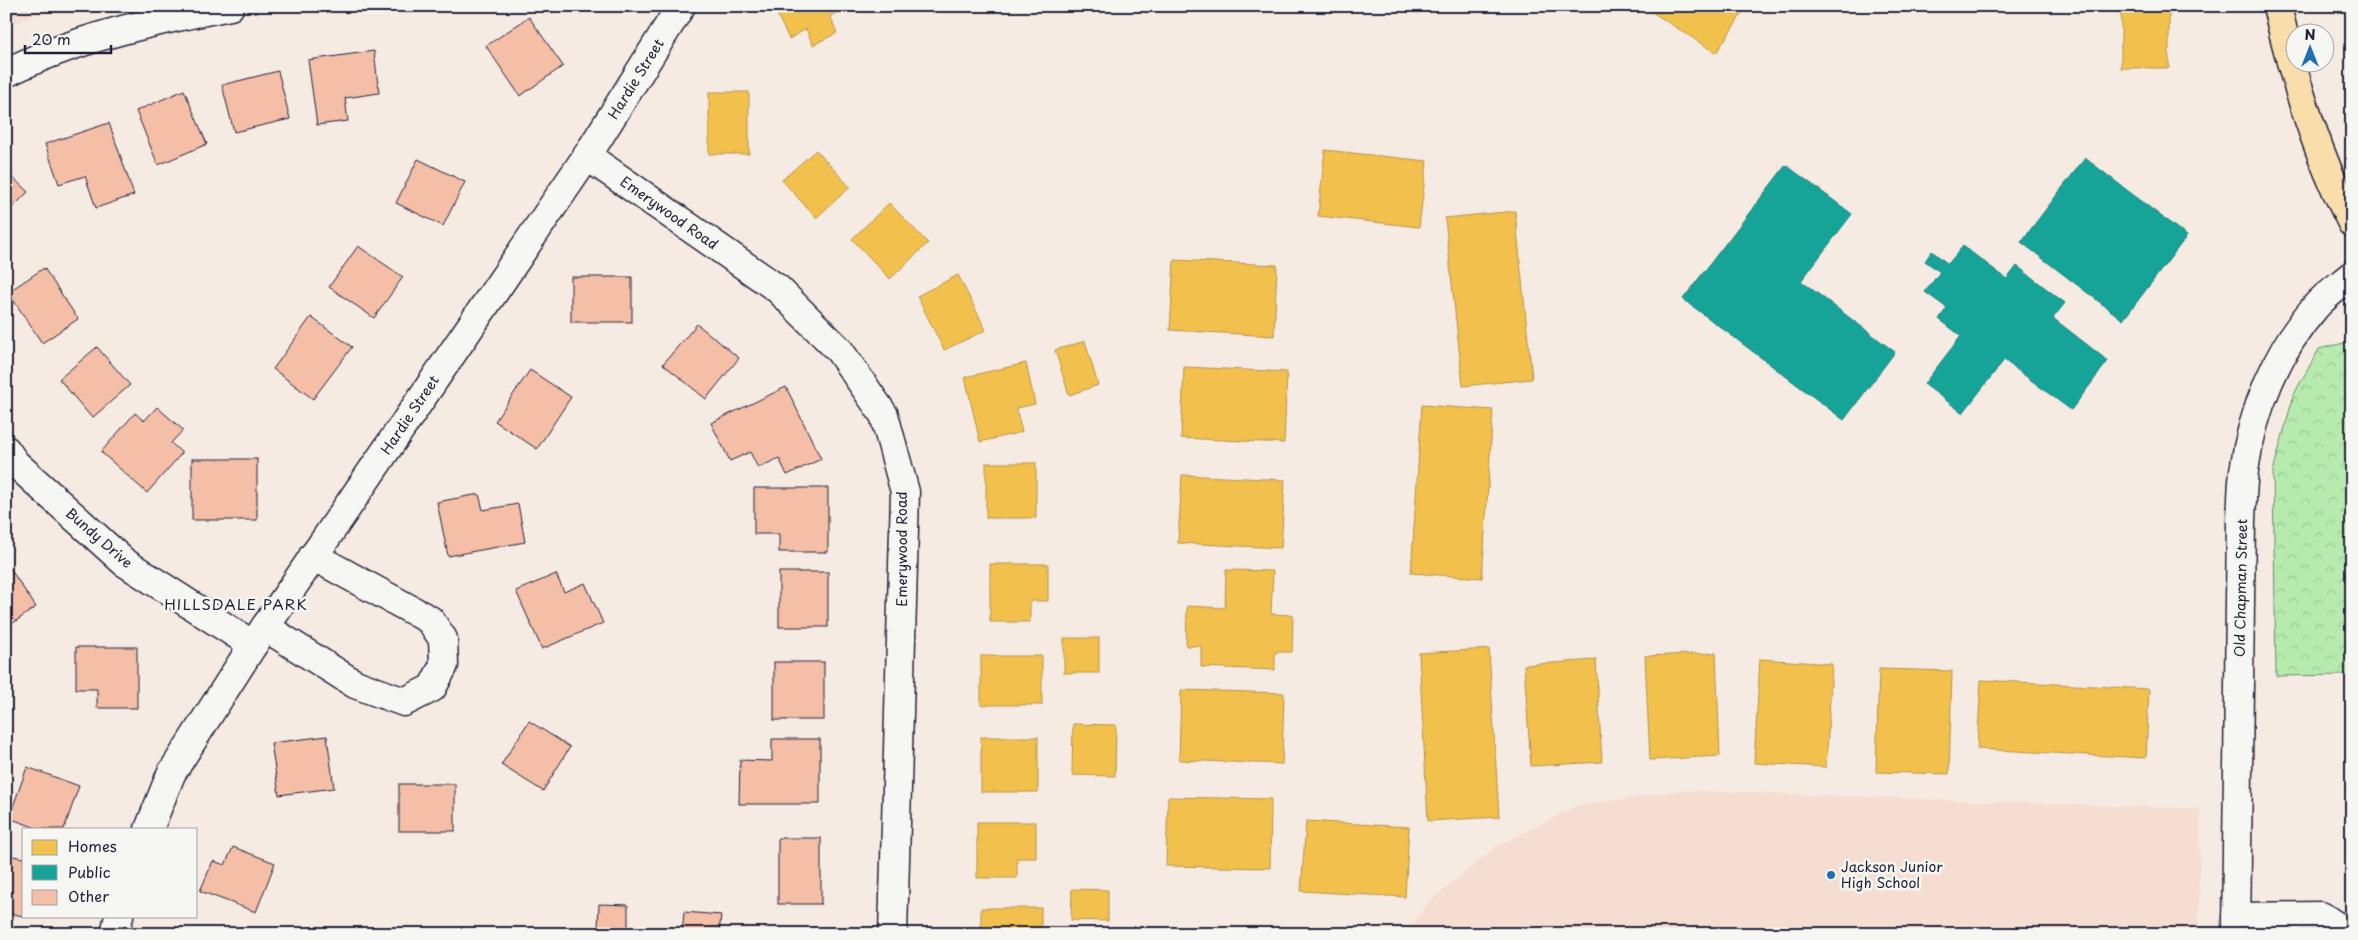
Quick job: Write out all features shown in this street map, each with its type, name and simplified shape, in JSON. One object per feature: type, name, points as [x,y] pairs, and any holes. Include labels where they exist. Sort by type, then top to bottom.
[{"type":"main road","points":[[2278,6],[2288,52],[2311,129],[2337,195],[2352,224]]},
{"type":"street","points":[[6,73],[26,63],[97,37],[230,6]]},
{"type":"street","name":"Hardie Street","points":[[149,828],[171,774],[259,636],[587,156],[681,6]]},
{"type":"street","name":"Emerywood Road","points":[[587,156],[778,289],[839,350],[884,415],[905,492],[894,934]]},
{"type":"street","name":"Old Chapman Street","points":[[2236,925],[2241,520],[2244,471],[2252,432],[2268,384],[2286,348],[2317,304],[2352,275]]},
{"type":"street","name":"Bundy Drive","points":[[9,461],[124,562],[259,636],[354,684],[404,702],[432,688],[444,665],[443,639],[430,620],[313,556]]},
{"type":"street","points":[[2236,925],[2321,916],[2348,934]]},
{"type":"street","points":[[115,934],[119,918]]},
{"type":"shaded area","points":[[6,6],[58,6],[6,27]]},
{"type":"shaded area","name":"Jackson Junior High School","points":[[1682,790],[2200,809],[2199,934],[1406,934],[1428,903],[1497,846],[1576,806]]},
{"type":"green space","points":[[2352,341],[2352,675],[2276,676],[2273,471],[2294,394],[2319,349]]},
{"type":"building: Homes","points":[[773,6],[848,7],[830,16],[837,33],[813,45],[806,29],[789,39]]},
{"type":"building: Homes","points":[[1651,6],[1747,6],[1716,53],[1649,10]]},
{"type":"building: Homes","points":[[2121,7],[2169,7],[2169,68],[2121,68]]},
{"type":"building: Homes","points":[[709,92],[749,92],[749,154],[709,154]]},
{"type":"building: Homes","points":[[816,150],[850,187],[816,218],[782,180]]},
{"type":"building: Homes","points":[[1325,150],[1427,161],[1419,227],[1318,216]]},
{"type":"building: Homes","points":[[889,203],[928,243],[890,279],[852,239]]},
{"type":"building: Homes","points":[[1515,211],[1532,379],[1463,386],[1445,218]]},
{"type":"building: Homes","points":[[1174,260],[1277,265],[1274,336],[1170,330]]},
{"type":"building: Homes","points":[[958,275],[986,330],[944,350],[917,296]]},
{"type":"building: Homes","points":[[1085,341],[1098,385],[1069,395],[1055,350]]},
{"type":"building: Homes","points":[[1026,363],[1035,404],[1016,408],[1022,432],[980,442],[965,377]]},
{"type":"building: Homes","points":[[1184,367],[1287,372],[1284,443],[1181,438]]},
{"type":"building: Homes","points":[[1422,405],[1493,410],[1482,578],[1411,573]]},
{"type":"building: Homes","points":[[986,463],[1036,463],[1036,518],[986,518]]},
{"type":"building: Homes","points":[[1182,475],[1285,480],[1281,548],[1178,543]]},
{"type":"building: Homes","points":[[990,564],[1048,564],[1048,601],[1030,601],[1030,622],[990,622]]},
{"type":"building: Homes","points":[[1226,570],[1273,571],[1271,614],[1293,615],[1292,652],[1275,652],[1275,670],[1201,667],[1201,646],[1186,646],[1187,606],[1225,608]]},
{"type":"building: Homes","points":[[1064,638],[1099,638],[1099,673],[1064,673]]},
{"type":"building: Homes","points":[[1489,649],[1499,817],[1428,821],[1419,653]]},
{"type":"building: Homes","points":[[1716,653],[1720,756],[1650,760],[1645,656]]},
{"type":"building: Homes","points":[[981,656],[1042,656],[1042,705],[981,705]]},
{"type":"building: Homes","points":[[1760,659],[1832,664],[1826,767],[1754,763]]},
{"type":"building: Homes","points":[[1596,660],[1602,762],[1531,766],[1524,665]]},
{"type":"building: Homes","points":[[1879,669],[1952,671],[1949,774],[1876,772]]},
{"type":"building: Homes","points":[[1981,680],[2149,689],[2146,758],[1977,749]]},
{"type":"building: Homes","points":[[1181,690],[1284,693],[1282,764],[1179,760]]},
{"type":"building: Homes","points":[[1073,724],[1116,725],[1115,776],[1072,775]]},
{"type":"building: Homes","points":[[981,737],[1038,737],[1038,792],[981,792]]},
{"type":"building: Homes","points":[[1168,797],[1271,799],[1270,868],[1166,866]]},
{"type":"building: Homes","points":[[1306,821],[1409,827],[1405,897],[1301,891]]},
{"type":"building: Homes","points":[[977,822],[1036,822],[1036,858],[1017,858],[1017,878],[977,878]]},
{"type":"building: Homes","points":[[1072,889],[1108,890],[1108,921],[1071,920]]},
{"type":"building: Homes","points":[[981,908],[1041,908],[1041,934],[981,934]]},
{"type":"building: Public","points":[[2085,158],[2187,236],[2123,320],[2021,242]]},
{"type":"building: Public","points":[[1786,165],[1852,214],[1801,281],[1895,352],[1844,420],[1683,299]]},
{"type":"building: Public","points":[[1963,246],[2007,279],[2017,266],[2065,303],[2053,318],[2108,361],[2071,410],[2004,360],[1963,413],[1924,384],[1961,336],[1939,319],[1947,308],[1925,292],[1940,272],[1925,261],[1932,251],[1948,264]]},
{"type":"building: Other","points":[[529,17],[563,66],[520,96],[486,46]]},
{"type":"building: Other","points":[[374,51],[379,93],[345,98],[348,121],[317,125],[308,60]]},
{"type":"building: Other","points":[[278,71],[290,119],[234,132],[222,85]]},
{"type":"building: Other","points":[[184,90],[207,144],[158,165],[136,111]]},
{"type":"building: Other","points":[[109,123],[134,195],[96,208],[85,176],[59,184],[45,144]]},
{"type":"building: Other","points":[[418,159],[465,182],[443,226],[396,203]]},
{"type":"building: Other","points":[[6,171],[28,192],[6,214]]},
{"type":"building: Other","points":[[358,246],[403,277],[374,318],[329,287]]},
{"type":"building: Other","points":[[44,268],[78,319],[42,343],[8,292]]},
{"type":"building: Other","points":[[571,277],[632,277],[632,322],[571,322]]},
{"type":"building: Other","points":[[311,317],[352,347],[313,399],[273,369]]},
{"type":"building: Other","points":[[697,324],[739,358],[706,399],[663,364]]},
{"type":"building: Other","points":[[97,347],[130,385],[92,418],[59,379]]},
{"type":"building: Other","points":[[530,370],[571,397],[537,449],[495,421]]},
{"type":"building: Other","points":[[786,387],[821,459],[787,475],[779,458],[758,468],[750,452],[730,461],[711,423]]},
{"type":"building: Other","points":[[157,407],[183,430],[171,443],[182,453],[147,493],[101,452],[135,413],[144,421]]},
{"type":"building: Other","points":[[192,459],[257,459],[257,520],[192,520]]},
{"type":"building: Other","points":[[754,488],[828,488],[828,552],[779,552],[779,534],[754,534]]},
{"type":"building: Other","points":[[479,494],[483,510],[518,504],[525,542],[448,556],[437,502]]},
{"type":"building: Other","points":[[9,567],[36,607],[6,628],[6,570]]},
{"type":"building: Other","points":[[779,572],[828,572],[828,627],[779,627]]},
{"type":"building: Other","points":[[556,574],[564,592],[585,583],[603,623],[542,649],[516,591]]},
{"type":"building: Other","points":[[76,647],[137,647],[137,708],[97,708],[97,689],[76,689]]},
{"type":"building: Other","points":[[774,662],[824,662],[824,720],[774,720]]},
{"type":"building: Other","points":[[529,721],[570,747],[543,791],[501,765]]},
{"type":"building: Other","points":[[327,736],[334,788],[279,795],[271,743]]},
{"type":"building: Other","points":[[772,739],[820,739],[820,804],[739,804],[740,760],[772,761]]},
{"type":"building: Other","points":[[27,767],[79,786],[64,828],[36,828],[9,818]]},
{"type":"building: Other","points":[[399,784],[455,784],[455,831],[399,831]]},
{"type":"building: Other","points":[[778,838],[821,838],[821,904],[778,904]]},
{"type":"building: Other","points":[[233,847],[275,863],[256,912],[200,891],[213,861],[225,865]]},
{"type":"building: Other","points":[[6,855],[22,858],[22,916],[6,913]]},
{"type":"building: Other","points":[[599,904],[628,905],[628,929],[598,928]]},
{"type":"building: Other","points":[[684,912],[721,915],[719,934],[682,934]]},
{"type":"place","name":"Jackson Junior High School","points":[[1831,875]]},
{"type":"district","name":"HILLSDALE PARK","points":[[236,605]]}]
